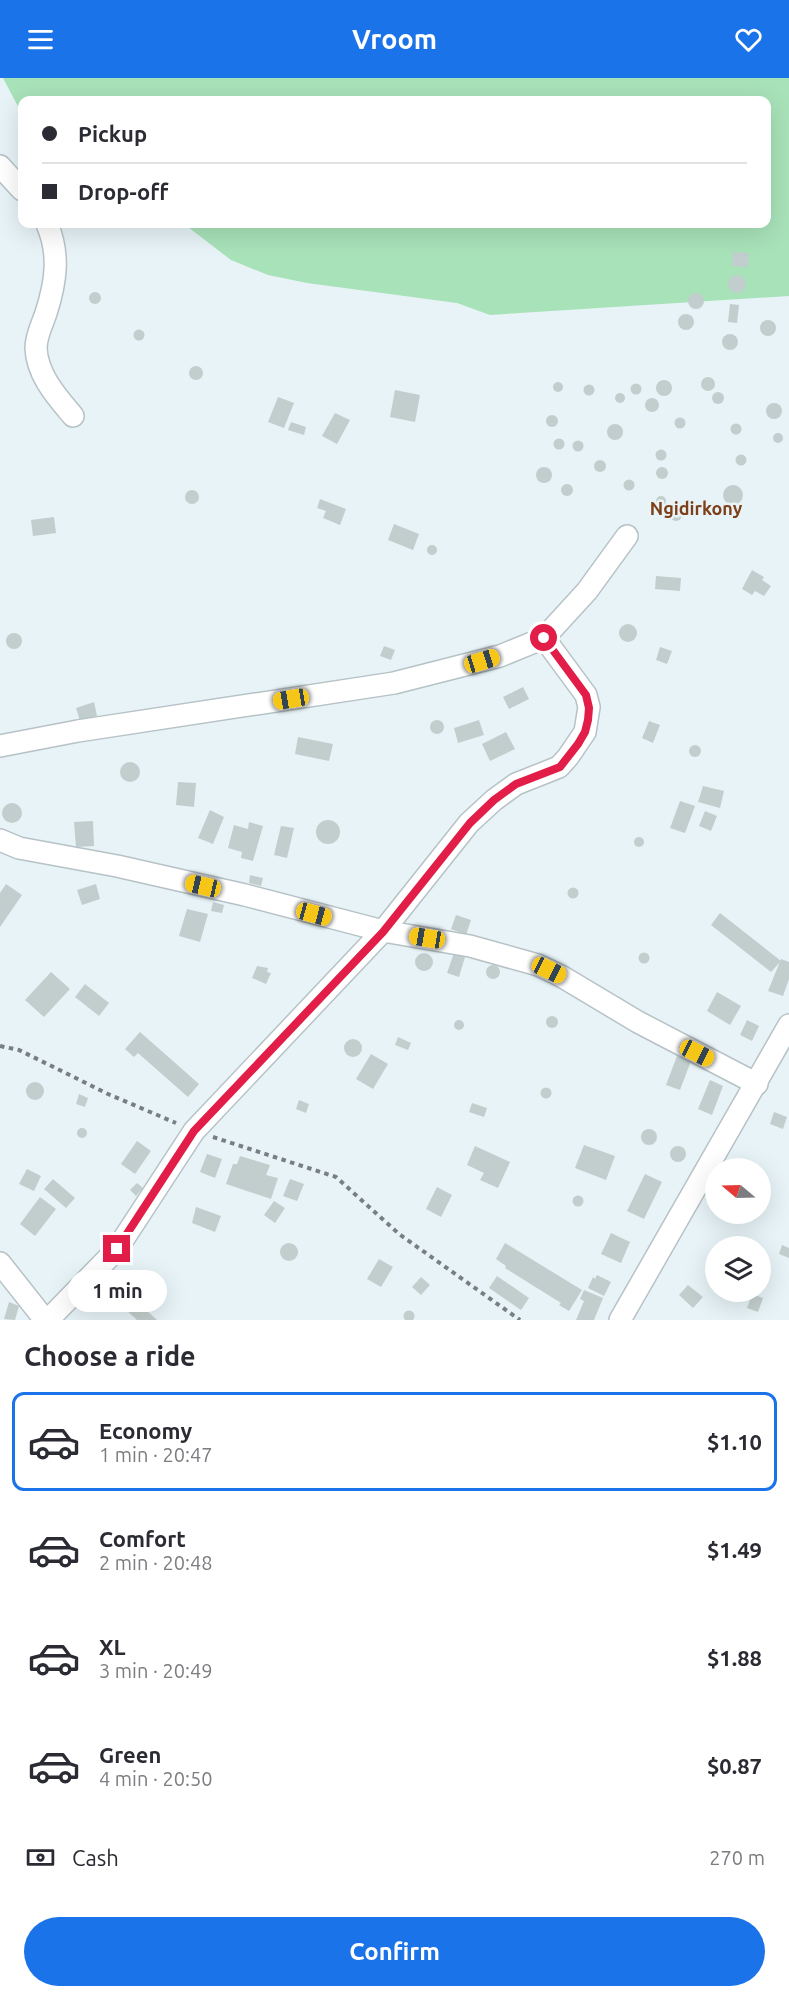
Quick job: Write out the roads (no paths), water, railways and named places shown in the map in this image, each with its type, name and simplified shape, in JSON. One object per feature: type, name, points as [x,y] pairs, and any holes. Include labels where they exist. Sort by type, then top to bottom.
[{"type":"street","points":[[0,166],[18,186]]},
{"type":"street","points":[[49,228],[54,240],[56,269],[54,284],[37,337],[36,350],[44,376],[73,416]]},
{"type":"street","points":[[0,746],[78,731],[394,683],[482,661],[544,638],[587,591],[627,536]]},
{"type":"street","points":[[0,1263],[46,1320],[117,1249],[194,1131],[383,932],[470,823],[494,800],[516,784],[560,767],[585,732],[589,708],[586,695],[544,638]]},
{"type":"street","points":[[0,840],[19,848],[117,866],[383,932],[470,946],[538,965],[561,976],[638,1022],[757,1083]]},
{"type":"street","points":[[620,1320],[789,1025]]},
{"type":"district","name":"Ngidirkony","points":[[696,509]]}]
